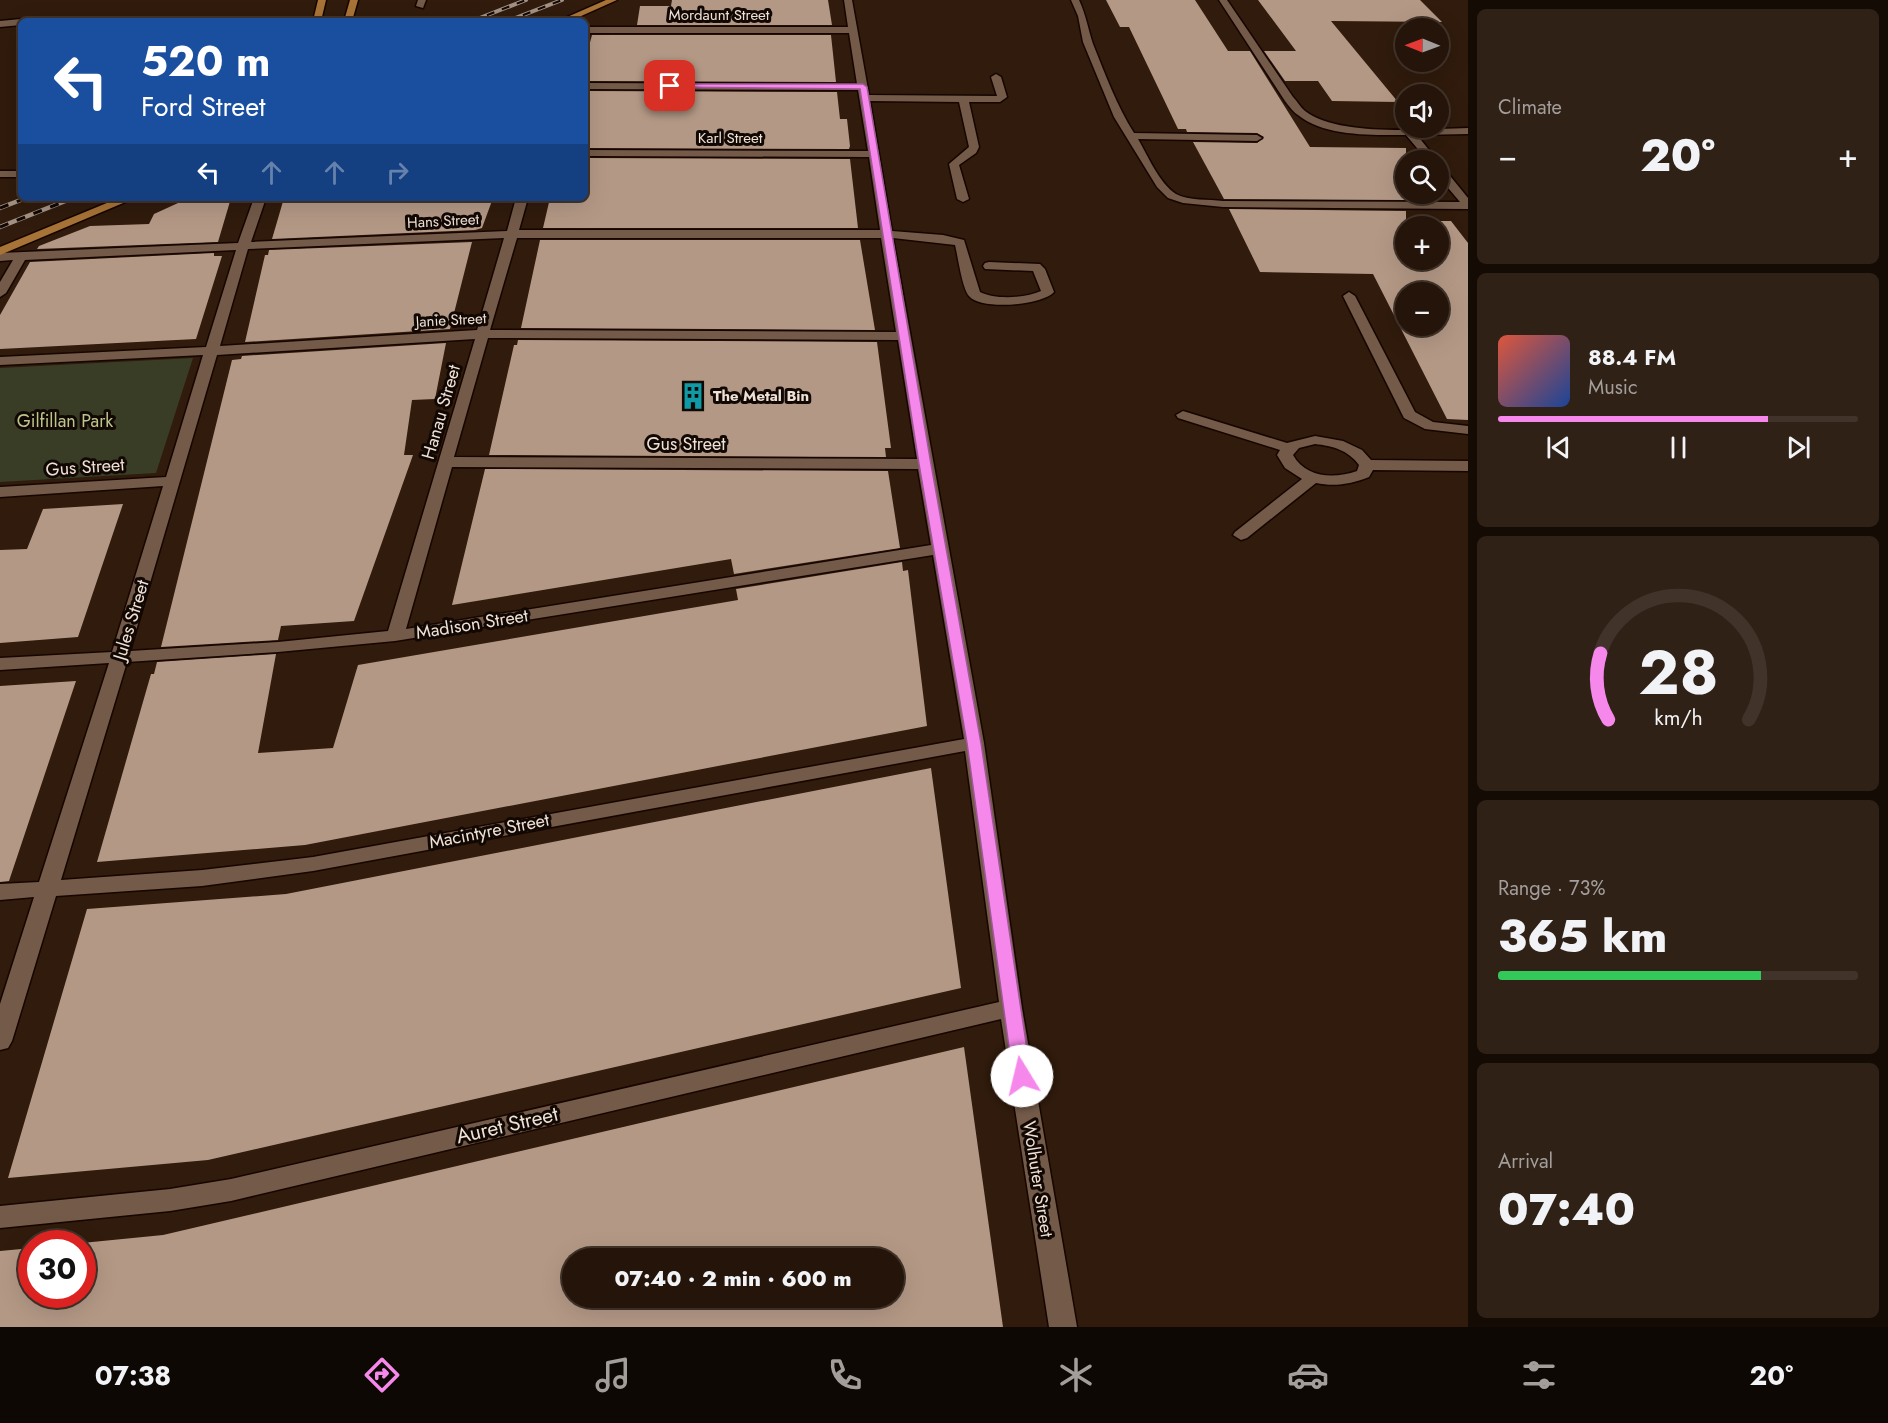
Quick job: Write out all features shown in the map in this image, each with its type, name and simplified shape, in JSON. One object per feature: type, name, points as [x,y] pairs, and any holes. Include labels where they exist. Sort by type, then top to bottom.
[{"type":"main road","points":[[318,18],[322,0]]},
{"type":"main road","points":[[349,18],[354,0]]},
{"type":"main road","points":[[580,17],[613,0]]},
{"type":"main road","points":[[0,250],[122,201]]},
{"type":"street","name":"Wolhuter Street","points":[[848,0],[974,743],[1011,1008],[1063,1327]]},
{"type":"street","points":[[1075,0],[1119,117],[1161,185],[1172,196],[1187,201],[1223,204],[1468,205]]},
{"type":"street","points":[[1223,0],[1289,99],[1302,113],[1323,123],[1350,129],[1395,131]]},
{"type":"street","points":[[0,24],[18,22]]},
{"type":"street","name":"Mordaunt Street","points":[[588,30],[854,30]]},
{"type":"street","points":[[588,86],[864,92],[963,99],[1000,99],[1002,97],[996,77]]},
{"type":"street","points":[[963,99],[974,147],[972,152],[954,164],[963,199]]},
{"type":"street","points":[[1449,131],[1468,131]]},
{"type":"street","points":[[1131,136],[1257,138]]},
{"type":"street","points":[[1414,138],[1424,150]]},
{"type":"street","name":"Karl Street","points":[[588,153],[874,153]]},
{"type":"street","points":[[0,174],[18,174]]},
{"type":"street","points":[[1449,182],[1468,205]]},
{"type":"street","name":"Jules Street","points":[[0,1041],[259,201]]},
{"type":"street","name":"Hanau Street","points":[[395,636],[521,201]]},
{"type":"street","name":"Hans Street","points":[[0,257],[513,234],[889,234],[943,238],[960,243],[974,294],[982,298],[1000,301],[1042,296],[1048,292],[1039,269],[1035,267],[989,266]]},
{"type":"street","points":[[0,293],[21,256]]},
{"type":"street","points":[[1349,296],[1409,415],[1430,426],[1463,430],[1468,443]]},
{"type":"street","name":"Janie Street","points":[[0,361],[212,351],[484,334],[904,336]]},
{"type":"street","points":[[1183,415],[1288,447],[1299,442],[1315,440],[1332,442],[1349,447],[1362,456],[1367,465],[1364,474],[1352,480],[1334,481],[1313,478],[1288,464],[1285,455],[1288,447]]},
{"type":"street","name":"Gus Street","points":[[447,462],[925,464]]},
{"type":"street","points":[[1367,465],[1468,466]]},
{"type":"street","points":[[1241,536],[1313,478]]},
{"type":"street","name":"Gus Street","points":[[0,492],[173,481]]},
{"type":"street","name":"Madison Street","points":[[0,664],[279,647],[395,636],[940,549]]},
{"type":"street","name":"Macintyre Street","points":[[0,892],[202,878],[313,864],[974,743]]},
{"type":"street","name":"Auret Street","points":[[0,1217],[170,1200],[231,1190],[1011,1008]]},
{"type":"green space","name":"Gilfillan Park","points":[[193,358],[156,473],[0,482],[0,368]]},
{"type":"building","points":[[672,0],[828,0],[832,25],[637,25],[640,6],[671,6]]},
{"type":"building","points":[[1106,0],[1195,0],[1228,51],[1250,51],[1310,147],[1406,148],[1406,150],[1395,150],[1395,200],[1224,199],[1193,142],[1257,143],[1264,137],[1257,133],[1187,132],[1186,129],[1178,129],[1129,27],[1120,27]]},
{"type":"building","points":[[1258,0],[1420,0],[1438,18],[1395,18],[1395,22],[1331,21],[1395,98],[1395,102],[1332,101],[1318,81],[1285,81],[1264,51],[1296,51]]},
{"type":"building","points":[[592,35],[831,35],[836,82],[588,81],[588,50]]},
{"type":"building","points":[[588,91],[837,92],[840,119],[847,119],[849,149],[588,148]]},
{"type":"building","points":[[588,158],[850,159],[858,228],[543,228],[549,201],[588,201]]},
{"type":"building","points":[[182,201],[230,201],[218,242],[37,249],[39,246],[90,226],[149,224],[154,214]]},
{"type":"building","points":[[283,201],[492,201],[482,228],[475,230],[272,239]]},
{"type":"building","points":[[1229,209],[1406,211],[1406,216],[1395,216],[1395,270],[1449,270],[1449,221],[1451,221],[1468,243],[1468,420],[1447,419],[1405,336],[1449,336],[1449,282],[1395,282],[1395,317],[1373,274],[1260,272]]},
{"type":"building","points":[[540,240],[860,240],[875,330],[521,328]]},
{"type":"building","points":[[472,242],[450,329],[245,342],[265,255],[268,255],[269,250]]},
{"type":"building","points":[[214,253],[214,256],[222,256],[196,339],[0,349],[0,315],[30,262]]},
{"type":"building","name":"The Metal Bin","points":[[518,340],[877,342],[891,448],[885,448],[886,457],[489,455],[514,345],[517,345]]},
{"type":"building","points":[[446,343],[435,399],[412,400],[404,455],[413,455],[354,621],[281,626],[278,640],[161,647],[232,360],[241,359],[242,356]]},
{"type":"building","points":[[485,469],[888,471],[900,548],[734,574],[731,559],[452,605]]},
{"type":"building","points":[[123,504],[78,637],[0,643],[0,550],[27,549],[43,509]]},
{"type":"building","points":[[902,562],[903,571],[908,570],[927,726],[305,845],[97,862],[151,674],[154,674],[157,662],[276,654],[258,753],[333,748],[358,665],[738,600],[736,589]]},
{"type":"building","points":[[76,681],[9,881],[0,882],[0,686]]},
{"type":"building","points":[[931,768],[961,988],[208,1160],[8,1178],[87,909],[286,894]]},
{"type":"building","points":[[964,1047],[1003,1327],[0,1327],[0,1251],[18,1249],[18,1308],[96,1308],[96,1242],[163,1235]]},
{"type":"railway","points":[[480,18],[526,0]]},
{"type":"railway","points":[[516,18],[562,0]]},
{"type":"railway","points":[[0,208],[18,201]]},
{"type":"railway","points":[[0,227],[65,201]]},
{"type":"place","name":"The Metal Bin","points":[[693,396]]},
{"type":"route","points":[[670,86],[863,87],[974,743],[1022,1076]]}]
